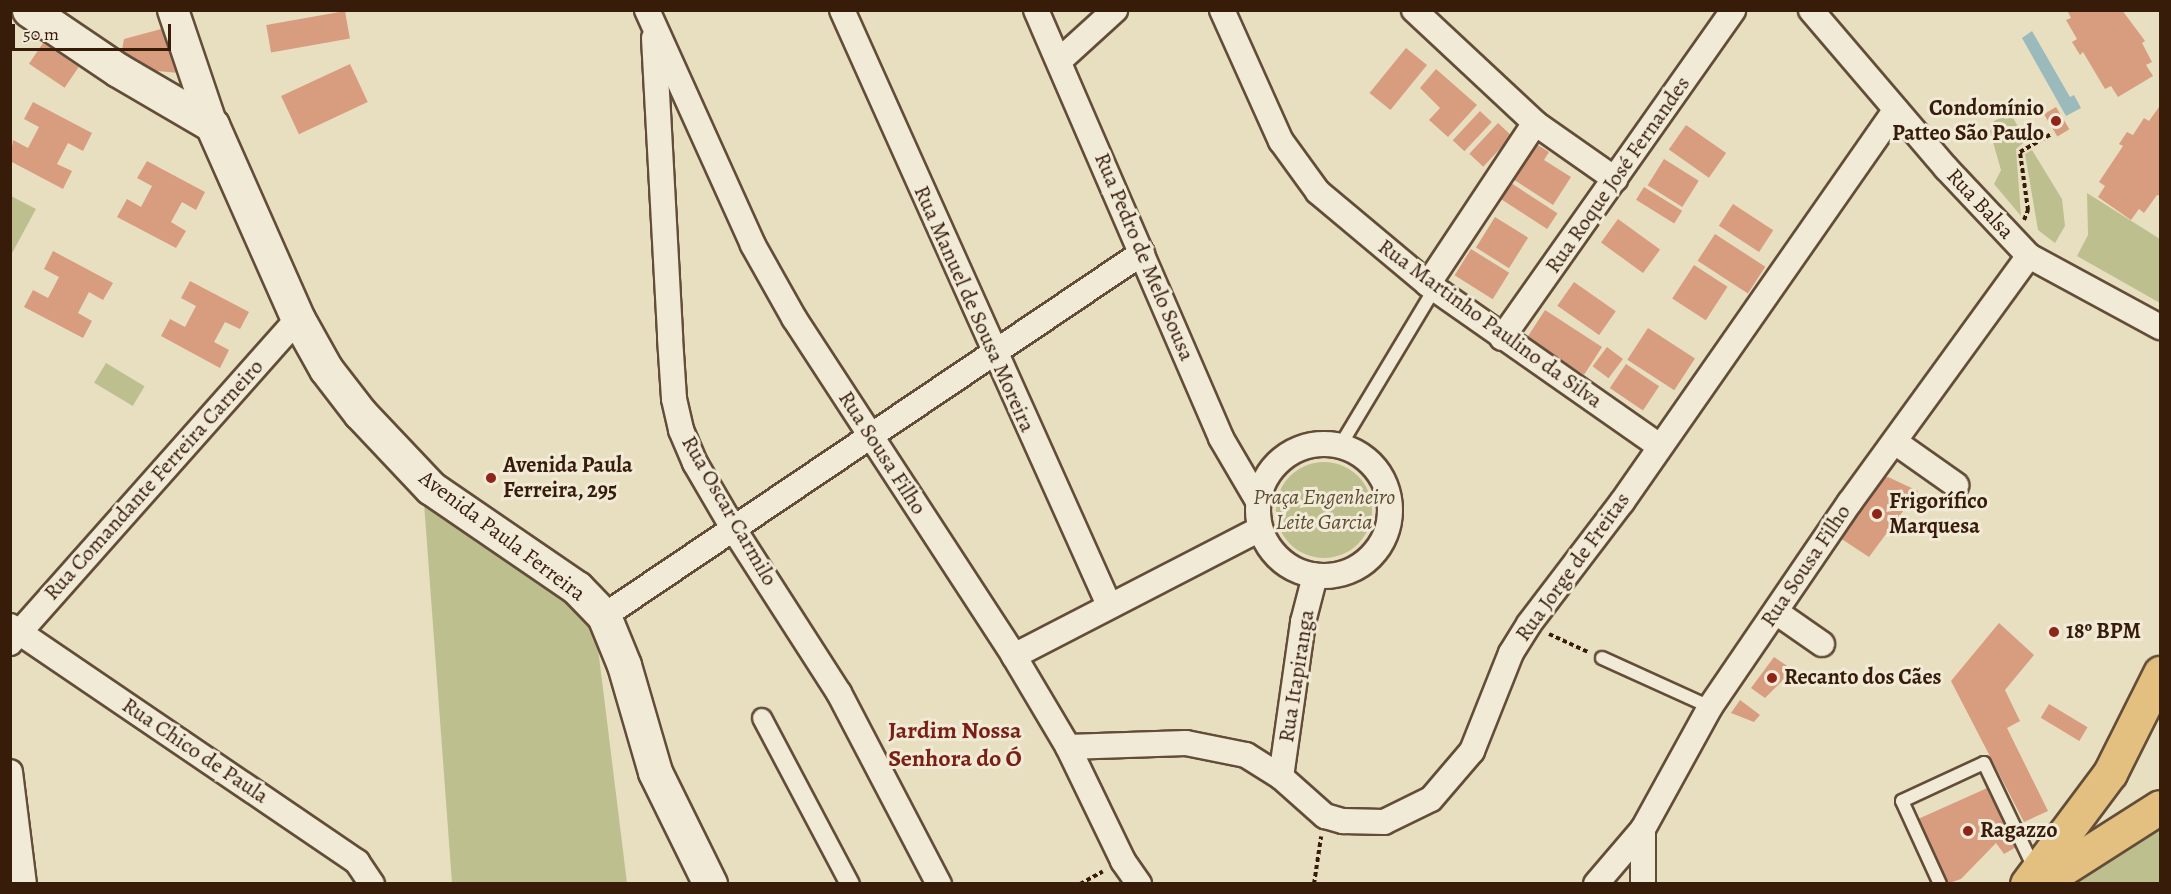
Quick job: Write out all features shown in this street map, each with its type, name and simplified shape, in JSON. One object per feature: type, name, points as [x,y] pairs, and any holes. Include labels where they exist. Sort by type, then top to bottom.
[{"type":"main road","points":[[29,10],[118,70],[212,125]]},
{"type":"main road","name":"Avenida Paula Ferreira","points":[[212,125],[298,319],[326,369],[394,452],[431,488],[577,588],[604,616],[624,665],[655,772],[710,884]]},
{"type":"main road","points":[[2034,880],[2110,773],[2160,673]]},
{"type":"main road","points":[[2034,880],[2160,807]]},
{"type":"street","name":"Avenida Paula Ferreira","points":[[173,10],[212,125]]},
{"type":"street","name":"Rua Manuel de Sousa Moreira","points":[[842,10],[993,353],[1109,605]]},
{"type":"street","name":"Rua Pedro de Melo Sousa","points":[[1036,10],[1221,438],[1258,501]]},
{"type":"street","points":[[1059,61],[1115,10]]},
{"type":"street","name":"Rua Martinho Paulino da Silva","points":[[1222,10],[1281,141],[1298,169],[1318,192],[1431,286],[1659,446]]},
{"type":"street","points":[[1414,10],[1535,123],[1615,179]]},
{"type":"street","name":"Rua Roque José Fernandes","points":[[1502,338],[1732,10]]},
{"type":"street","name":"Rua Balsa","points":[[1811,10],[1895,110],[2029,256],[2160,327]]},
{"type":"street","name":"Rua Sousa Filho","points":[[650,18],[753,245],[871,436],[1014,656],[1068,747],[1123,861],[1139,884]]},
{"type":"street","name":"Rua Oscar Carmilo","points":[[650,18],[674,399],[695,462],[733,528],[839,693],[939,884]]},
{"type":"street","name":"Rua Jorge de Freitas","points":[[1325,816],[1365,824],[1384,822],[1431,799],[1472,751],[1511,653],[1529,624],[1659,446],[1895,110]]},
{"type":"street","points":[[1431,286],[1535,123]]},
{"type":"street","points":[[604,616],[1142,253]]},
{"type":"street","name":"Rua Sousa Filho","points":[[1596,884],[1643,829],[1710,707],[1895,442],[2029,256]]},
{"type":"street","name":"Rua Comandante Ferreira Carneiro","points":[[13,633],[298,319]]},
{"type":"street","points":[[1895,442],[1956,484]]},
{"type":"street","points":[[1322,444],[1340,446],[1360,455],[1377,470],[1387,490],[1388,523],[1375,554],[1358,568],[1337,576],[1315,576],[1281,561],[1260,529],[1258,501],[1265,480],[1288,454],[1322,444]]},
{"type":"street","points":[[1014,656],[1260,529]]},
{"type":"street","name":"Rua Itapiranga","points":[[1281,777],[1303,622],[1315,576]]},
{"type":"street","points":[[1776,612],[1822,644]]},
{"type":"street","name":"Rua Chico de Paula","points":[[13,633],[357,862],[372,884]]},
{"type":"street","points":[[762,718],[850,884]]},
{"type":"street","points":[[1068,747],[1186,743],[1246,755],[1281,777],[1325,816]]},
{"type":"street","points":[[10,772],[24,884]]},
{"type":"street","points":[[1643,829],[1643,884]]},
{"type":"lane","points":[[1340,446],[1431,286]]},
{"type":"lane","points":[[1602,658],[1710,707]]},
{"type":"lane","points":[[1940,884],[1902,801],[1984,763],[2034,880]]},
{"type":"path","points":[[2023,224],[2028,210],[2020,152],[2051,134]]},
{"type":"path","points":[[1529,624],[1602,658]]},
{"type":"path","points":[[1314,884],[1325,816]]},
{"type":"green space","points":[[2004,116],[2012,116],[2026,141],[2016,149],[2021,216],[1994,184],[2001,170],[1990,132],[1994,121]]},
{"type":"green space","points":[[2032,150],[2062,199],[2065,226],[2055,243],[2038,230],[2025,154]]},
{"type":"green space","points":[[2087,193],[2160,239],[2160,303],[2077,256],[2088,235]]},
{"type":"green space","points":[[11,196],[36,209],[11,255]]},
{"type":"green space","points":[[106,363],[145,386],[133,406],[94,383]]},
{"type":"green space","name":"Praça Engenheiro Leite Garcia","points":[[1324,462],[1342,466],[1358,476],[1368,492],[1372,510],[1368,528],[1358,544],[1342,554],[1324,558],[1306,554],[1290,544],[1280,528],[1276,510],[1280,492],[1290,476],[1306,466]]},
{"type":"green space","points":[[424,503],[564,599],[596,632],[627,883],[452,883]]},
{"type":"green space","points":[[2160,822],[2160,883],[2066,884]]},
{"type":"water","points":[[2032,31],[2070,97],[2074,95],[2081,108],[2066,116],[2022,38]]},
{"type":"building","points":[[2067,10],[2122,10],[2145,41],[2142,43],[2152,62],[2146,65],[2153,76],[2118,97],[2111,86],[2105,89],[2083,52],[2080,55],[2072,42],[2077,39],[2066,20],[2071,18]]},
{"type":"building","points":[[345,11],[350,39],[271,52],[266,25]]},
{"type":"building","points":[[165,28],[179,73],[157,71],[121,56],[124,39]]},
{"type":"building","points":[[43,43],[79,67],[65,88],[29,64]]},
{"type":"building","points":[[1406,48],[1427,65],[1390,110],[1369,93]]},
{"type":"building","points":[[350,64],[368,102],[299,134],[281,96]]},
{"type":"building","points":[[1436,69],[1477,105],[1448,137],[1429,120],[1440,108],[1420,88]]},
{"type":"building","points":[[33,102],[92,133],[83,151],[68,143],[57,164],[72,171],[63,189],[10,161],[13,140],[28,148],[39,127],[24,119]]},
{"type":"building","name":"Condomínio Patteo São Paulo","points":[[2056,107],[2069,129],[2057,136],[2044,114]]},
{"type":"building","points":[[2159,107],[2160,196],[2157,195],[2144,213],[2139,209],[2131,220],[2098,197],[2105,186],[2099,182],[2123,146],[2119,144],[2127,132],[2133,135],[2144,118],[2149,121]]},
{"type":"building","points":[[1480,111],[1492,122],[1464,151],[1453,140]]},
{"type":"building","points":[[1498,123],[1512,136],[1483,167],[1469,154]]},
{"type":"building","points":[[1686,125],[1726,153],[1709,178],[1669,150]]},
{"type":"building","points":[[1530,140],[1549,152],[1544,160],[1571,177],[1553,205],[1508,176]]},
{"type":"building","points":[[1664,159],[1699,181],[1682,207],[1648,185]]},
{"type":"building","points":[[147,161],[205,192],[196,210],[182,202],[171,222],[186,231],[176,248],[117,217],[127,199],[141,207],[152,186],[137,178]]},
{"type":"building","points":[[1508,181],[1557,213],[1547,229],[1498,197]]},
{"type":"building","points":[[1644,187],[1682,211],[1674,224],[1636,200]]},
{"type":"building","points":[[1733,204],[1773,230],[1759,252],[1719,226]]},
{"type":"building","points":[[1495,217],[1528,238],[1509,268],[1476,248]]},
{"type":"building","points":[[1618,219],[1660,250],[1643,273],[1601,242]]},
{"type":"building","points":[[1715,234],[1765,267],[1748,294],[1698,261]]},
{"type":"building","points":[[1471,249],[1509,273],[1493,299],[1455,275]]},
{"type":"building","points":[[53,251],[113,283],[103,300],[89,292],[78,313],[92,321],[83,338],[24,307],[33,290],[48,298],[59,277],[44,269]]},
{"type":"building","points":[[1694,265],[1728,287],[1706,320],[1672,299]]},
{"type":"building","points":[[190,281],[249,312],[240,329],[225,322],[214,342],[229,350],[220,368],[161,336],[170,319],[185,327],[196,306],[181,298]]},
{"type":"building","points":[[1574,282],[1616,311],[1599,335],[1557,306]]},
{"type":"building","points":[[1545,310],[1602,347],[1584,375],[1527,338]]},
{"type":"building","points":[[1648,328],[1695,358],[1674,390],[1627,360]]},
{"type":"building","points":[[1607,347],[1623,359],[1609,378],[1593,366]]},
{"type":"building","points":[[1626,364],[1659,386],[1643,410],[1610,388]]},
{"type":"building","name":"Frigorífico Marquesa","points":[[1888,477],[1918,491],[1869,557],[1837,536],[1877,481]]},
{"type":"building","points":[[1999,623],[2034,655],[2005,690],[2020,721],[2007,728],[2048,811],[2024,822],[1951,681]]},
{"type":"building","name":"Recanto dos Cães","points":[[1774,657],[1793,670],[1765,698],[1751,688]]},
{"type":"building","points":[[1740,700],[1760,715],[1754,722],[1731,713]]},
{"type":"building","points":[[2049,704],[2088,727],[2079,741],[2041,718]]},
{"type":"building","name":"Ragazzo","points":[[1994,785],[2018,846],[2004,854],[1996,843],[1961,879],[1946,884],[1918,819]]},
{"type":"place","name":"Condomínio Patteo São Paulo","points":[[2056,121]]},
{"type":"place","name":"Avenida Paula Ferreira, 295","points":[[491,478]]},
{"type":"place","name":"Frigorífico Marquesa","points":[[1877,514]]},
{"type":"place","name":"18º BPM","points":[[2054,632]]},
{"type":"place","name":"Recanto dos Cães","points":[[1772,678]]},
{"type":"place","name":"Ragazzo","points":[[1968,831]]},
{"type":"district","name":"Jardim Nossa Senhora do Ó","points":[[955,745]]}]
